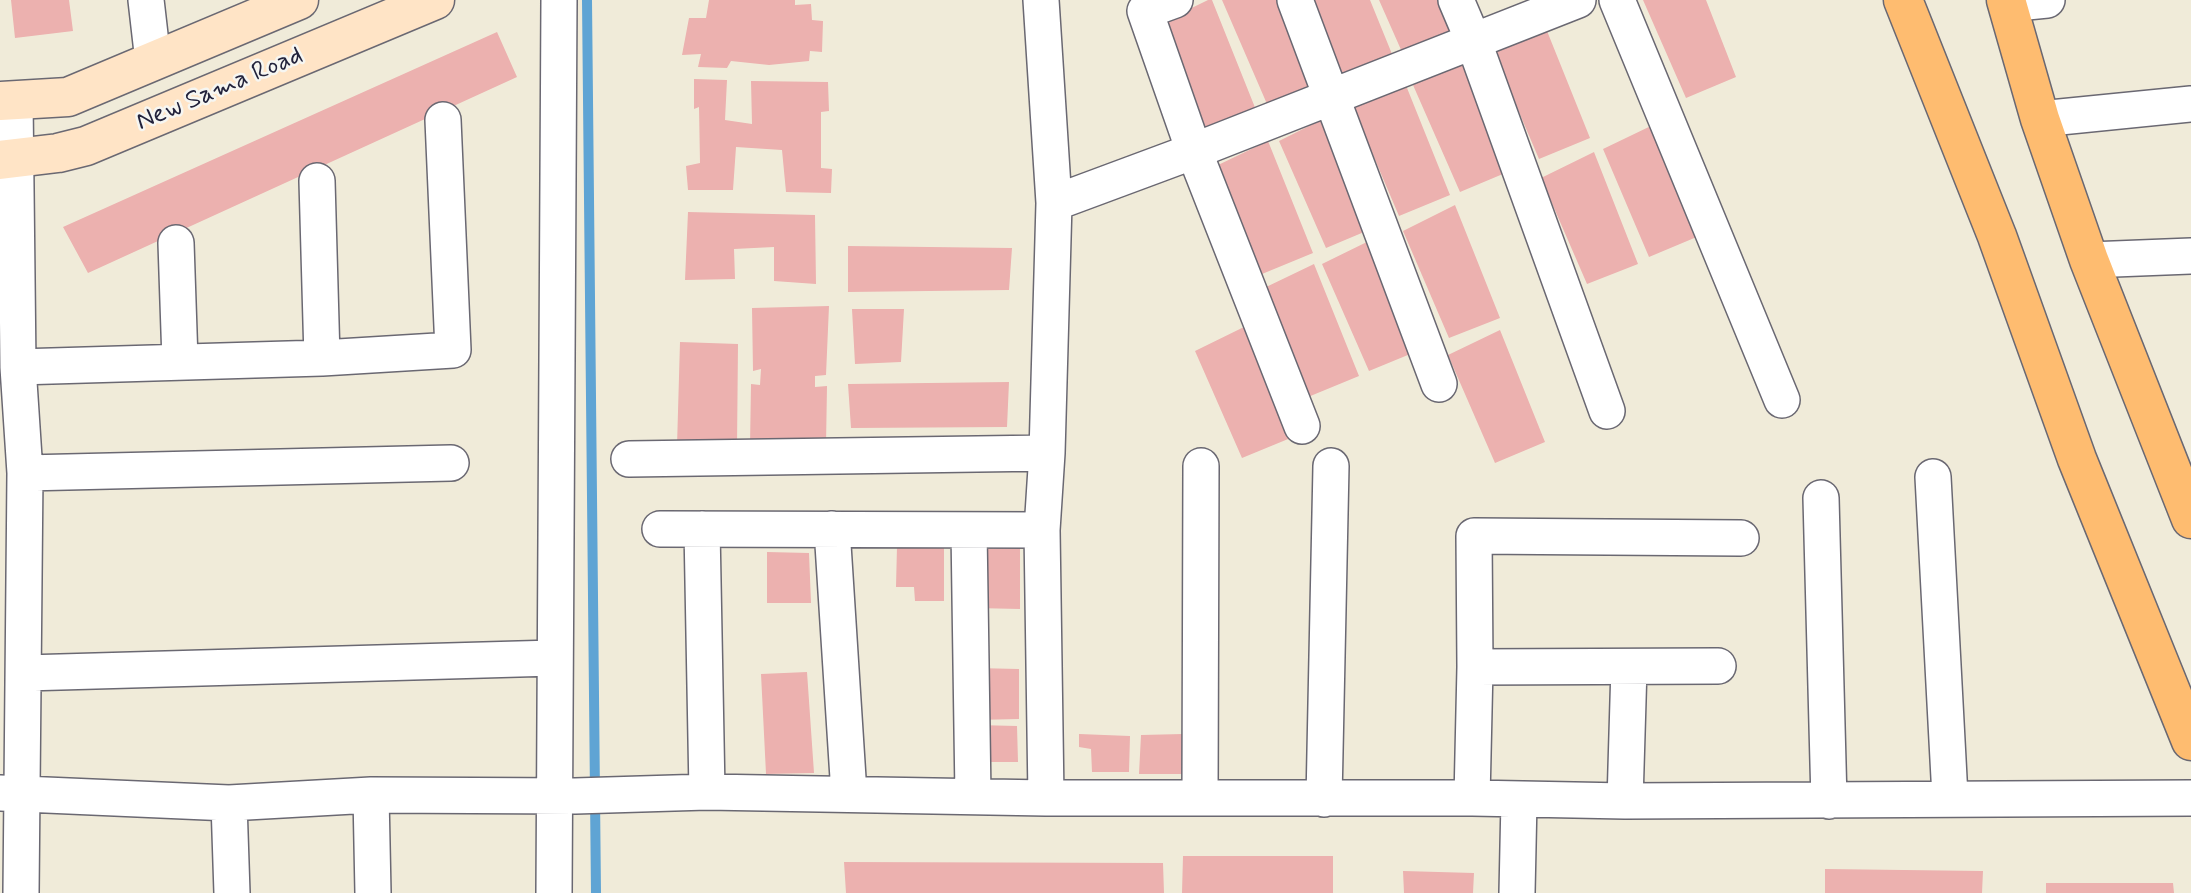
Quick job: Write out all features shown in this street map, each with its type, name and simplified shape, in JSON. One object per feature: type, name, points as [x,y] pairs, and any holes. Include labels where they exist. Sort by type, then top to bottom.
[{"type":"highway","points":[[1903,0],[1997,236],[2077,458],[2191,741]]},
{"type":"highway","points":[[2006,2],[2040,119],[2089,260],[2184,484],[2191,519]]},
{"type":"main road","name":"New Sama Road","points":[[7,101],[68,97],[299,0]]},
{"type":"main road","name":"New Sama Road","points":[[8,159],[58,153],[86,146],[435,0]]},
{"type":"street","points":[[146,0],[153,61]]},
{"type":"street","points":[[554,893],[564,796],[554,658],[559,0]]},
{"type":"street","points":[[1041,0],[1054,203],[1047,453],[1042,530],[1046,798]]},
{"type":"street","points":[[1175,0],[1145,11],[1194,151],[1302,426]]},
{"type":"street","points":[[1295,0],[1333,95],[1439,384]]},
{"type":"street","points":[[1456,0],[1473,40],[1607,411]]},
{"type":"street","points":[[1054,203],[1578,0]]},
{"type":"street","points":[[1617,0],[1782,400]]},
{"type":"street","points":[[2006,2],[2047,0]]},
{"type":"street","points":[[7,101],[25,473],[25,673],[11,793],[21,893]]},
{"type":"street","points":[[2040,119],[2191,104]]},
{"type":"street","points":[[18,367],[322,358],[453,350],[443,120]]},
{"type":"street","points":[[317,181],[322,358]]},
{"type":"street","points":[[176,243],[180,361]]},
{"type":"street","points":[[2089,260],[2191,256]]},
{"type":"street","points":[[629,459],[1047,453]]},
{"type":"street","points":[[25,473],[451,463]]},
{"type":"street","points":[[1200,798],[1201,466]]},
{"type":"street","points":[[1324,799],[1331,466]]},
{"type":"street","points":[[1933,477],[1950,797]]},
{"type":"street","points":[[1821,498],[1829,801]]},
{"type":"street","points":[[660,529],[1042,530]]},
{"type":"street","points":[[702,529],[707,792]]},
{"type":"street","points":[[832,529],[849,794]]},
{"type":"street","points":[[969,530],[973,796]]},
{"type":"street","points":[[1472,798],[1474,536],[1741,538]]},
{"type":"street","points":[[25,673],[554,658]]},
{"type":"street","points":[[1475,667],[1718,666]]},
{"type":"street","points":[[1625,801],[1629,667]]},
{"type":"street","points":[[11,793],[229,803],[371,795],[564,796],[707,792],[1046,798],[1472,798],[1625,801],[2191,797]]},
{"type":"street","points":[[371,795],[373,893]]},
{"type":"street","points":[[1517,893],[1518,800]]},
{"type":"street","points":[[229,803],[232,893]]},
{"type":"building","points":[[11,0],[69,0],[73,31],[15,38]]},
{"type":"building","points":[[709,0],[795,0],[795,5],[811,4],[812,20],[823,21],[822,52],[810,51],[809,61],[769,65],[731,61],[727,68],[698,67],[701,54],[682,55],[689,18],[706,18]]},
{"type":"building","points":[[1212,0],[1256,110],[1206,131],[1159,24]]},
{"type":"building","points":[[1222,0],[1285,0],[1318,83],[1267,104]]},
{"type":"building","points":[[1308,0],[1370,0],[1392,54],[1341,75]]},
{"type":"building","points":[[1379,0],[1440,0],[1453,31],[1402,52]]},
{"type":"building","points":[[1643,0],[1706,0],[1736,77],[1686,98]]},
{"type":"building","points":[[1545,26],[1590,138],[1539,159],[1493,51]]},
{"type":"building","points":[[497,32],[517,77],[88,273],[63,227]]},
{"type":"building","points":[[1465,59],[1510,171],[1460,192],[1413,85]]},
{"type":"building","points":[[694,79],[727,80],[725,120],[752,124],[751,81],[828,82],[829,111],[821,112],[821,168],[832,169],[831,193],[786,192],[782,150],[736,147],[733,190],[688,190],[686,166],[700,163],[699,107],[694,109]]},
{"type":"building","points":[[1405,83],[1450,195],[1399,216],[1353,108]]},
{"type":"building","points":[[1331,115],[1376,227],[1326,248],[1279,141]]},
{"type":"building","points":[[1655,124],[1699,236],[1649,257],[1603,149]]},
{"type":"building","points":[[1268,141],[1313,253],[1262,274],[1216,166]]},
{"type":"building","points":[[1594,152],[1638,264],[1587,284],[1541,178]]},
{"type":"building","points":[[1455,205],[1500,318],[1449,338],[1403,231]]},
{"type":"building","points":[[688,212],[815,215],[816,284],[774,281],[774,247],[734,249],[735,279],[685,280]]},
{"type":"building","points":[[1375,238],[1420,350],[1369,371],[1322,264]]},
{"type":"building","points":[[848,246],[1012,248],[1009,290],[848,292]]},
{"type":"building","points":[[1314,264],[1359,376],[1308,397],[1262,289]]},
{"type":"building","points":[[829,306],[826,375],[815,376],[815,387],[827,386],[826,445],[750,446],[751,384],[760,385],[761,369],[753,371],[752,308]]},
{"type":"building","points":[[852,309],[904,309],[901,362],[855,364]]},
{"type":"building","points":[[1248,325],[1293,437],[1242,458],[1195,351]]},
{"type":"building","points":[[1500,330],[1545,442],[1495,463],[1448,355]]},
{"type":"building","points":[[680,342],[738,344],[737,447],[677,446]]},
{"type":"building","points":[[1009,382],[1007,427],[851,428],[848,384]]},
{"type":"building","points":[[897,546],[944,547],[944,601],[915,601],[914,587],[896,587]]},
{"type":"building","points":[[1020,548],[1020,609],[975,608],[973,549]]},
{"type":"building","points":[[767,552],[809,553],[811,603],[767,603]]},
{"type":"building","points":[[975,668],[1019,669],[1019,719],[975,720]]},
{"type":"building","points":[[807,672],[814,773],[766,774],[761,674]]},
{"type":"building","points":[[977,725],[1017,726],[1018,762],[978,762]]},
{"type":"building","points":[[1079,734],[1130,736],[1129,772],[1092,772],[1091,749],[1079,747]]},
{"type":"building","points":[[1183,734],[1183,774],[1139,774],[1141,735]]},
{"type":"building","points":[[1183,856],[1333,856],[1333,893],[1182,893]]},
{"type":"building","points":[[844,862],[1163,863],[1164,893],[846,893]]},
{"type":"building","points":[[1825,869],[1983,871],[1982,893],[1825,893]]},
{"type":"building","points":[[1403,871],[1474,873],[1473,893],[1404,893]]},
{"type":"building","points":[[2046,883],[2173,883],[2174,893],[2046,893]]},
{"type":"waterway","points":[[587,0],[596,893]]}]
